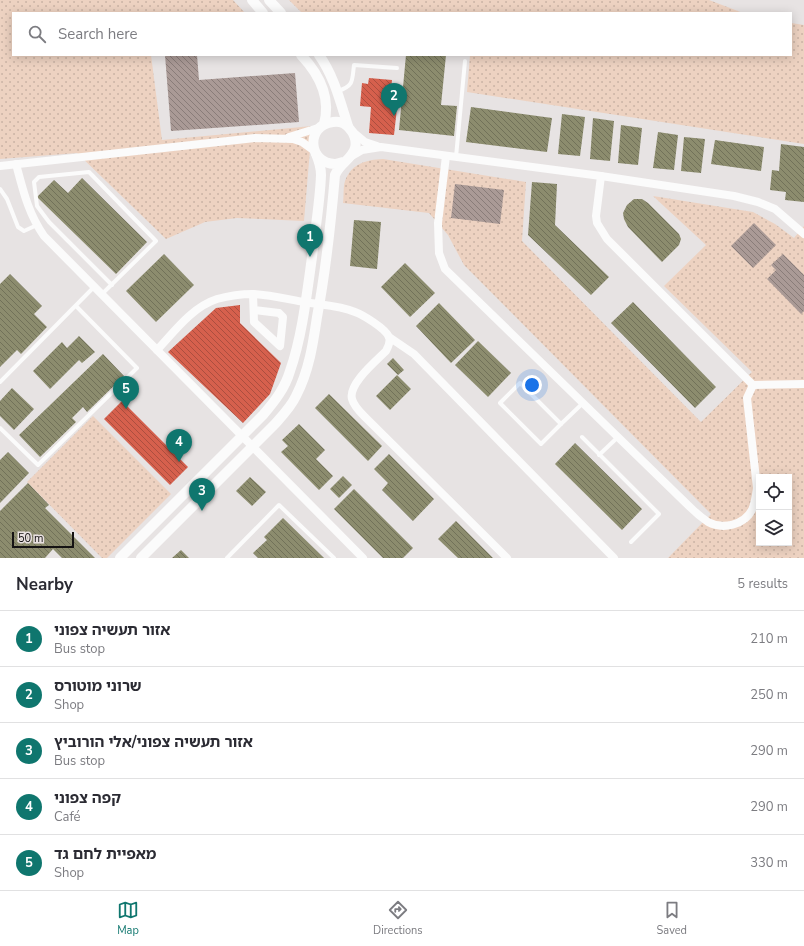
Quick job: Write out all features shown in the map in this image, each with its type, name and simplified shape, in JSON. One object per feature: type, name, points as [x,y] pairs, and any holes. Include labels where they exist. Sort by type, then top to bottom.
[{"type":"street","points":[[252,0],[262,12]]},
{"type":"street","points":[[270,0],[280,12]]},
{"type":"street","points":[[120,558],[275,402],[283,390],[290,372],[296,353],[305,302],[316,225],[321,175],[320,162],[314,147],[313,139],[326,116],[327,104],[314,71],[303,56]]},
{"type":"street","points":[[0,166],[255,138],[293,139],[302,142],[324,161],[334,164],[347,160],[354,151],[356,140],[326,64],[320,56]]},
{"type":"street","points":[[284,138],[337,121],[350,128],[364,142],[381,147],[601,176],[734,196],[758,202],[775,209],[804,234]]},
{"type":"street","points":[[141,558],[286,411],[296,397],[310,356],[320,304],[331,226],[335,175],[338,168],[362,150],[381,147]]},
{"type":"street","points":[[446,156],[438,223],[439,253],[445,269],[691,508],[708,522],[725,527],[737,524],[752,510],[755,501],[757,488],[747,398],[753,385]]},
{"type":"street","points":[[16,164],[29,211],[44,236],[363,558]]},
{"type":"street","points":[[601,176],[596,216],[597,223],[601,231],[612,245],[753,385],[804,384]]},
{"type":"street","points":[[253,294],[254,322],[280,346],[283,317],[279,313],[254,310]]},
{"type":"street","points":[[157,350],[190,315],[203,305],[215,300],[232,296],[253,294],[320,304],[354,311],[381,328],[389,337],[414,354],[614,558]]},
{"type":"street","points":[[389,337],[389,347],[358,380],[352,392],[352,399],[362,414],[507,558]]},
{"type":"lane","points":[[456,157],[465,61]]},
{"type":"lane","points":[[337,91],[347,88],[352,83],[354,65],[397,68]]},
{"type":"lane","points":[[102,294],[112,285],[156,241],[89,172],[39,177],[34,182],[37,206],[49,222],[112,285]]},
{"type":"lane","points":[[0,189],[7,199],[20,229],[24,231],[37,226]]},
{"type":"lane","points":[[0,382],[94,287]]},
{"type":"lane","points":[[0,428],[38,465],[137,368],[76,306]]},
{"type":"lane","points":[[561,424],[520,383],[500,403],[541,444],[583,403]]},
{"type":"lane","points":[[582,437],[659,514],[632,542]]},
{"type":"lane","points":[[599,455],[618,437]]},
{"type":"lane","points":[[227,558],[279,505],[334,558]]},
{"type":"shaded area","points":[[0,0],[233,0],[244,12],[12,12],[12,56],[151,56],[162,140],[312,126],[304,221],[237,218],[205,222],[166,239],[77,153],[0,159]]},
{"type":"shaded area","points":[[289,0],[709,0],[740,12],[301,12]]},
{"type":"shaded area","points":[[792,23],[804,25],[804,144],[467,92],[470,56],[792,56]]},
{"type":"shaded area","points":[[383,159],[526,182],[522,241],[701,422],[752,372],[664,286],[706,245],[653,196],[753,212],[775,224],[794,238],[804,226],[804,558],[668,558],[711,514],[464,265],[448,235],[429,213],[343,203],[344,183],[348,175],[356,166],[365,162]]},
{"type":"shaded area","points":[[93,416],[171,494],[107,558],[102,558],[27,482]]},
{"type":"building: Shops","points":[[369,78],[392,80],[391,90],[399,90],[394,135],[369,133],[371,107],[360,106],[362,83],[368,84]]},
{"type":"building: Shops","points":[[240,305],[240,323],[281,363],[270,394],[243,423],[168,352],[216,308]]},
{"type":"building: Shops","points":[[122,401],[188,467],[170,485],[104,419]]},
{"type":"building: Industry","points":[[406,56],[446,56],[441,105],[457,106],[454,136],[399,130]]},
{"type":"building: Industry","points":[[471,107],[552,118],[547,152],[466,142]]},
{"type":"building: Industry","points":[[562,114],[585,117],[580,156],[558,154]]},
{"type":"building: Industry","points":[[593,118],[614,121],[610,161],[590,159]]},
{"type":"building: Industry","points":[[621,125],[642,128],[638,165],[618,163]]},
{"type":"building: Industry","points":[[658,132],[678,135],[674,170],[653,168]]},
{"type":"building: Industry","points":[[684,137],[705,139],[701,173],[681,171]]},
{"type":"building: Industry","points":[[715,140],[764,147],[761,171],[711,164]]},
{"type":"building: Industry","points":[[781,144],[804,147],[804,202],[785,200],[786,192],[770,190],[772,170],[779,171]]},
{"type":"building: Industry","points":[[82,178],[147,242],[116,274],[37,197],[54,180],[68,193]]},
{"type":"building: Industry","points":[[532,182],[557,184],[555,225],[609,277],[591,295],[528,235]]},
{"type":"building: Industry","points":[[634,199],[642,199],[648,203],[679,234],[681,239],[679,245],[662,262],[628,227],[624,219],[623,213],[627,205]]},
{"type":"building: Industry","points":[[354,220],[381,222],[377,269],[350,266]]},
{"type":"building: Industry","points":[[164,254],[194,285],[156,322],[126,291]]},
{"type":"building: Industry","points":[[405,263],[435,293],[410,317],[381,287]]},
{"type":"building: Industry","points":[[10,274],[42,306],[34,314],[47,327],[21,354],[17,350],[0,367],[0,284]]},
{"type":"building: Industry","points":[[633,302],[716,387],[695,408],[611,323]]},
{"type":"building: Industry","points":[[439,303],[475,340],[451,363],[416,326]]},
{"type":"building: Industry","points":[[79,336],[95,352],[82,363],[79,360],[50,389],[33,371],[62,342],[67,348]]},
{"type":"building: Industry","points":[[478,341],[511,373],[488,397],[455,365]]},
{"type":"building: Industry","points":[[103,354],[124,376],[87,412],[83,407],[72,418],[76,422],[40,457],[19,435]]},
{"type":"building: Industry","points":[[393,358],[404,370],[398,375],[387,364]]},
{"type":"building: Industry","points":[[397,375],[411,389],[390,410],[376,396]]},
{"type":"building: Industry","points":[[12,388],[34,409],[14,430],[0,416],[0,401]]},
{"type":"building: Industry","points":[[329,394],[382,446],[368,461],[315,408]]},
{"type":"building: Industry","points":[[299,424],[325,450],[316,459],[333,476],[319,490],[281,452],[288,446],[282,440]]},
{"type":"building: Industry","points":[[575,443],[642,509],[622,530],[555,464]]},
{"type":"building: Industry","points":[[8,452],[29,473],[0,503],[0,460]]},
{"type":"building: Industry","points":[[389,454],[434,499],[413,521],[382,490],[388,483],[374,469]]},
{"type":"building: Industry","points":[[343,476],[352,485],[339,498],[330,489]]},
{"type":"building: Industry","points":[[250,477],[266,492],[252,506],[236,491]]},
{"type":"building: Industry","points":[[28,483],[49,505],[45,508],[95,558],[62,558],[53,549],[45,558],[0,558],[0,511]]},
{"type":"building: Industry","points":[[354,489],[413,548],[403,558],[383,558],[334,509]]},
{"type":"building: Industry","points":[[283,518],[324,558],[258,558],[253,553],[267,540],[264,537]]},
{"type":"building: Industry","points":[[456,521],[493,558],[458,558],[438,539]]},
{"type":"building: Industry","points":[[181,550],[189,558],[172,558]]},
{"type":"building: Other","points":[[165,56],[197,56],[199,80],[295,73],[299,122],[171,131]]},
{"type":"building: Other","points":[[455,184],[504,190],[500,224],[451,218]]},
{"type":"building: Other","points":[[754,223],[776,245],[753,268],[731,246]]},
{"type":"building: Other","points":[[783,254],[804,275],[804,311],[801,314],[767,279],[776,270],[771,265]]},
{"type":"place","name":"שרוני מוטורס","points":[[394,116]]},
{"type":"place","name":"אזור תעשיה צפוני","points":[[310,257]]},
{"type":"place","name":"מאפיית לחם גד","points":[[126,409]]},
{"type":"place","name":"קפה צפוני","points":[[179,462]]},
{"type":"place","name":"אזור תעשיה צפוני/אלי הורוביץ","points":[[202,511]]}]
